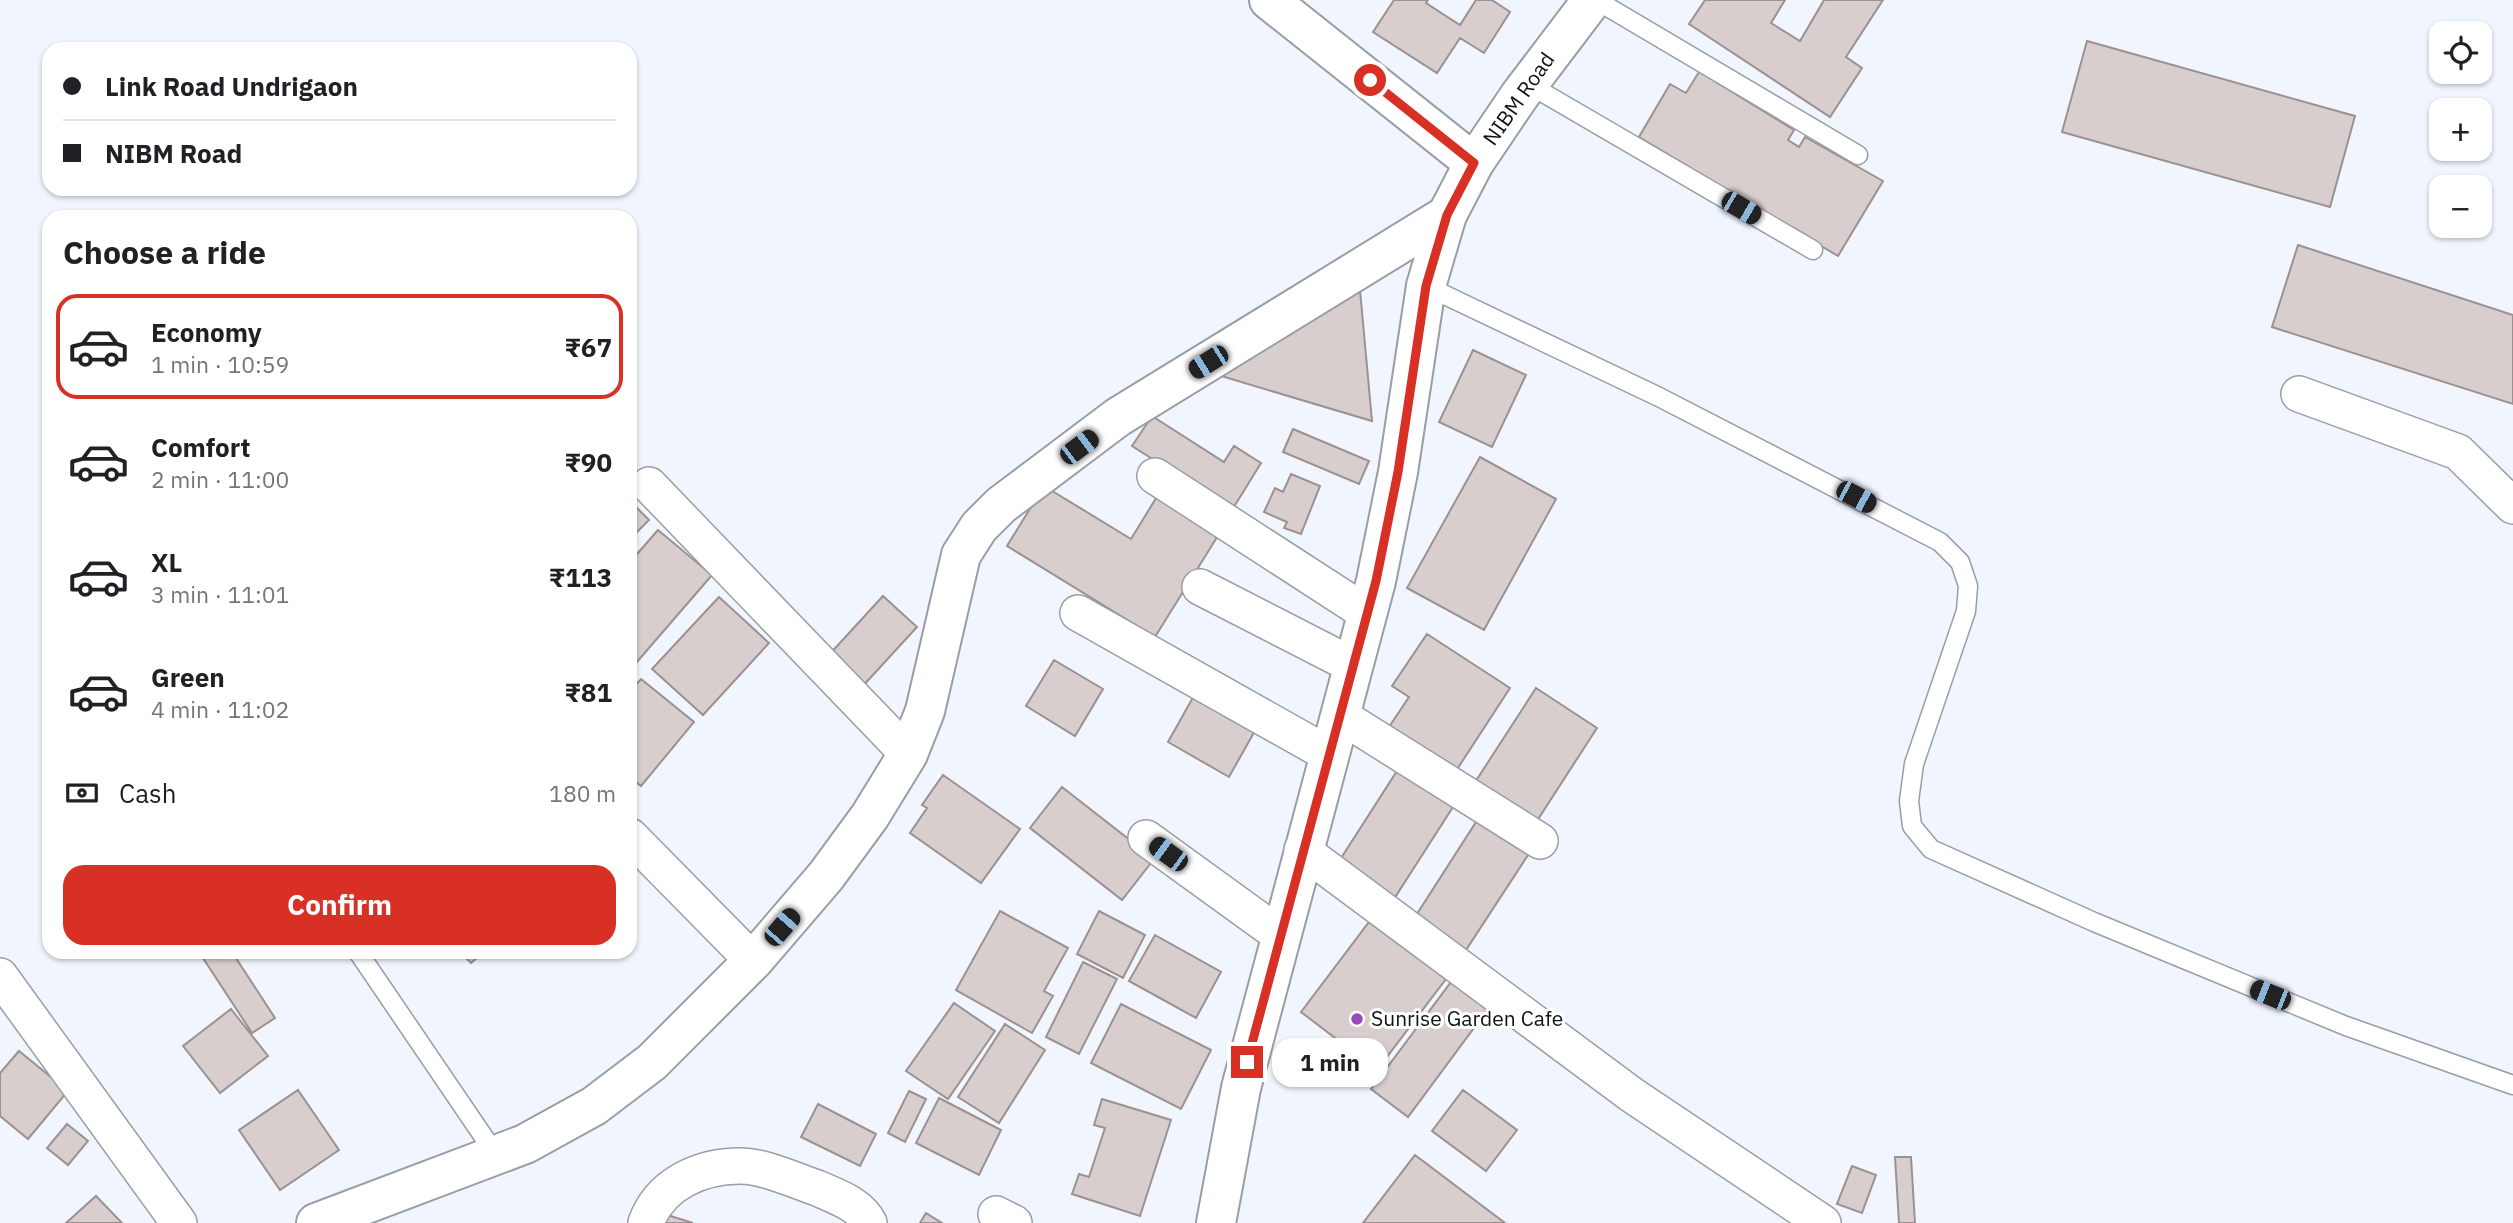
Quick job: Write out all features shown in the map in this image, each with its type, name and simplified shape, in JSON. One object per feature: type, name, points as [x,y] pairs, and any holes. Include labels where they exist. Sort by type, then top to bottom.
[{"type":"street","points":[[1269,0],[1474,163]]},
{"type":"street","name":"NIBM Road","points":[[1216,1223],[1241,1088],[1302,850],[1368,614],[1398,472],[1426,286],[1447,215],[1474,163],[1528,84],[1594,0]]},
{"type":"street","points":[[316,1223],[496,1155],[566,1123],[640,1072],[753,961],[833,866],[870,816],[908,754],[925,712],[961,555],[979,527],[1001,505],[1118,417],[1447,215]]},
{"type":"street","points":[[2299,394],[2458,452],[2513,506]]},
{"type":"street","points":[[1155,475],[1368,614]]},
{"type":"street","points":[[649,485],[908,754]]},
{"type":"street","points":[[1200,587],[1354,666]]},
{"type":"street","points":[[1078,612],[1330,755]]},
{"type":"street","points":[[1341,716],[1540,841]]},
{"type":"street","points":[[1146,838],[1280,935]]},
{"type":"street","points":[[637,843],[753,961]]},
{"type":"street","points":[[1302,850],[1632,1095],[1824,1223]]},
{"type":"street","points":[[0,976],[179,1223]]},
{"type":"street","points":[[646,1223],[670,1185],[707,1170],[741,1166],[793,1179],[840,1198],[865,1214],[869,1223]]},
{"type":"lane","points":[[1594,0],[1858,155]]},
{"type":"lane","points":[[1528,84],[1813,250]]},
{"type":"lane","points":[[1426,286],[1809,473],[1940,542],[1959,562],[1968,586],[1966,611],[1914,764],[1909,801],[1912,826],[1931,849],[2094,922],[2334,1020],[2513,1085]]},
{"type":"lane","points":[[363,959],[496,1155]]},
{"type":"building","points":[[1394,0],[1428,0],[1426,3],[1460,25],[1476,0],[1492,0],[1510,12],[1484,53],[1460,38],[1437,73],[1373,32]]},
{"type":"building","points":[[1705,0],[1785,0],[1771,23],[1800,41],[1824,0],[1883,0],[1846,57],[1862,68],[1830,117],[1689,24]]},
{"type":"building","points":[[2087,41],[2355,116],[2330,207],[2062,132]]},
{"type":"building","points":[[1702,67],[1719,77],[1716,82],[1794,130],[1788,140],[1799,147],[1805,137],[1883,181],[1838,256],[1639,137],[1670,84],[1686,93]]},
{"type":"building","points":[[2298,245],[2513,315],[2513,404],[2272,327]]},
{"type":"building","points":[[1359,279],[1372,421],[1221,376]]},
{"type":"building","points":[[1473,350],[1526,375],[1492,447],[1439,422]]},
{"type":"building","points":[[1152,416],[1224,462],[1234,446],[1261,463],[1232,510],[1132,446]]},
{"type":"building","points":[[1293,429],[1369,461],[1359,484],[1283,452]]},
{"type":"building","points":[[1480,457],[1556,499],[1484,630],[1407,588]]},
{"type":"building","points":[[1291,474],[1320,486],[1301,534],[1284,528],[1287,522],[1264,512],[1275,488],[1283,492]]},
{"type":"building","points":[[1044,486],[1131,539],[1158,495],[1219,534],[1155,637],[1007,546]]},
{"type":"building","points":[[637,508],[649,520],[637,532]]},
{"type":"building","points":[[658,530],[712,575],[637,662],[637,554]]},
{"type":"building","points":[[883,596],[917,627],[861,688],[827,657]]},
{"type":"building","points":[[719,597],[769,643],[703,715],[652,669]]},
{"type":"building","points":[[1427,634],[1510,688],[1454,774],[1387,730],[1409,697],[1392,686]]},
{"type":"building","points":[[1054,660],[1103,689],[1075,736],[1026,706]]},
{"type":"building","points":[[641,679],[694,722],[641,786],[637,783],[637,683]]},
{"type":"building","points":[[1536,688],[1597,728],[1533,827],[1472,787]]},
{"type":"building","points":[[1196,692],[1257,727],[1229,777],[1168,742]]},
{"type":"building","points":[[1404,760],[1460,796],[1392,902],[1336,866]]},
{"type":"building","points":[[943,775],[1020,829],[981,883],[910,833],[927,808],[922,805]]},
{"type":"building","points":[[1062,787],[1154,859],[1122,900],[1030,828]]},
{"type":"building","points":[[1478,819],[1530,852],[1466,950],[1415,917]]},
{"type":"building","points":[[1000,911],[1068,948],[1044,991],[1053,996],[1032,1033],[956,990]]},
{"type":"building","points":[[1099,911],[1145,935],[1123,978],[1077,954]]},
{"type":"building","points":[[1369,922],[1446,979],[1377,1070],[1301,1012]]},
{"type":"building","points":[[1155,935],[1221,972],[1196,1018],[1129,981]]},
{"type":"building","points":[[204,959],[237,959],[275,1018],[252,1033]]},
{"type":"building","points":[[1083,962],[1117,979],[1079,1054],[1046,1037]]},
{"type":"building","points":[[1451,982],[1488,1009],[1408,1117],[1371,1089]]},
{"type":"building","points":[[954,1003],[995,1031],[948,1099],[906,1071]]},
{"type":"building","points":[[1121,1004],[1211,1050],[1181,1109],[1091,1063]]},
{"type":"building","points":[[231,1009],[268,1056],[220,1093],[183,1046]]},
{"type":"building","points":[[1005,1024],[1045,1050],[999,1123],[958,1097]]},
{"type":"building","points":[[19,1051],[68,1091],[28,1139],[0,1116],[0,1073]]},
{"type":"building","points":[[298,1090],[339,1150],[280,1190],[239,1130]]},
{"type":"building","points":[[1463,1090],[1517,1130],[1486,1171],[1432,1131]]},
{"type":"building","points":[[909,1091],[926,1099],[905,1142],[888,1133]]},
{"type":"building","points":[[939,1098],[1001,1130],[979,1175],[916,1143]]},
{"type":"building","points":[[1102,1099],[1171,1120],[1140,1216],[1072,1194],[1079,1174],[1089,1177],[1105,1128],[1094,1125]]},
{"type":"building","points":[[818,1104],[876,1134],[860,1166],[801,1137]]},
{"type":"building","points":[[67,1124],[88,1141],[68,1165],[47,1148]]},
{"type":"building","points":[[1415,1155],[1505,1223],[1363,1223]]},
{"type":"building","points":[[1895,1157],[1911,1157],[1915,1223],[1899,1223]]},
{"type":"building","points":[[1852,1166],[1876,1175],[1862,1213],[1837,1204]]},
{"type":"building","points":[[96,1196],[122,1223],[66,1223]]},
{"type":"building","points":[[661,1213],[693,1223],[658,1223]]},
{"type":"building","points":[[926,1213],[942,1223],[920,1223]]},
{"type":"place","name":"Sunrise Garden Cafe","points":[[1357,1019]]},
{"type":"route","points":[[1247,1062],[1376,581],[1398,472],[1426,286],[1447,215],[1474,163],[1370,80]]}]
